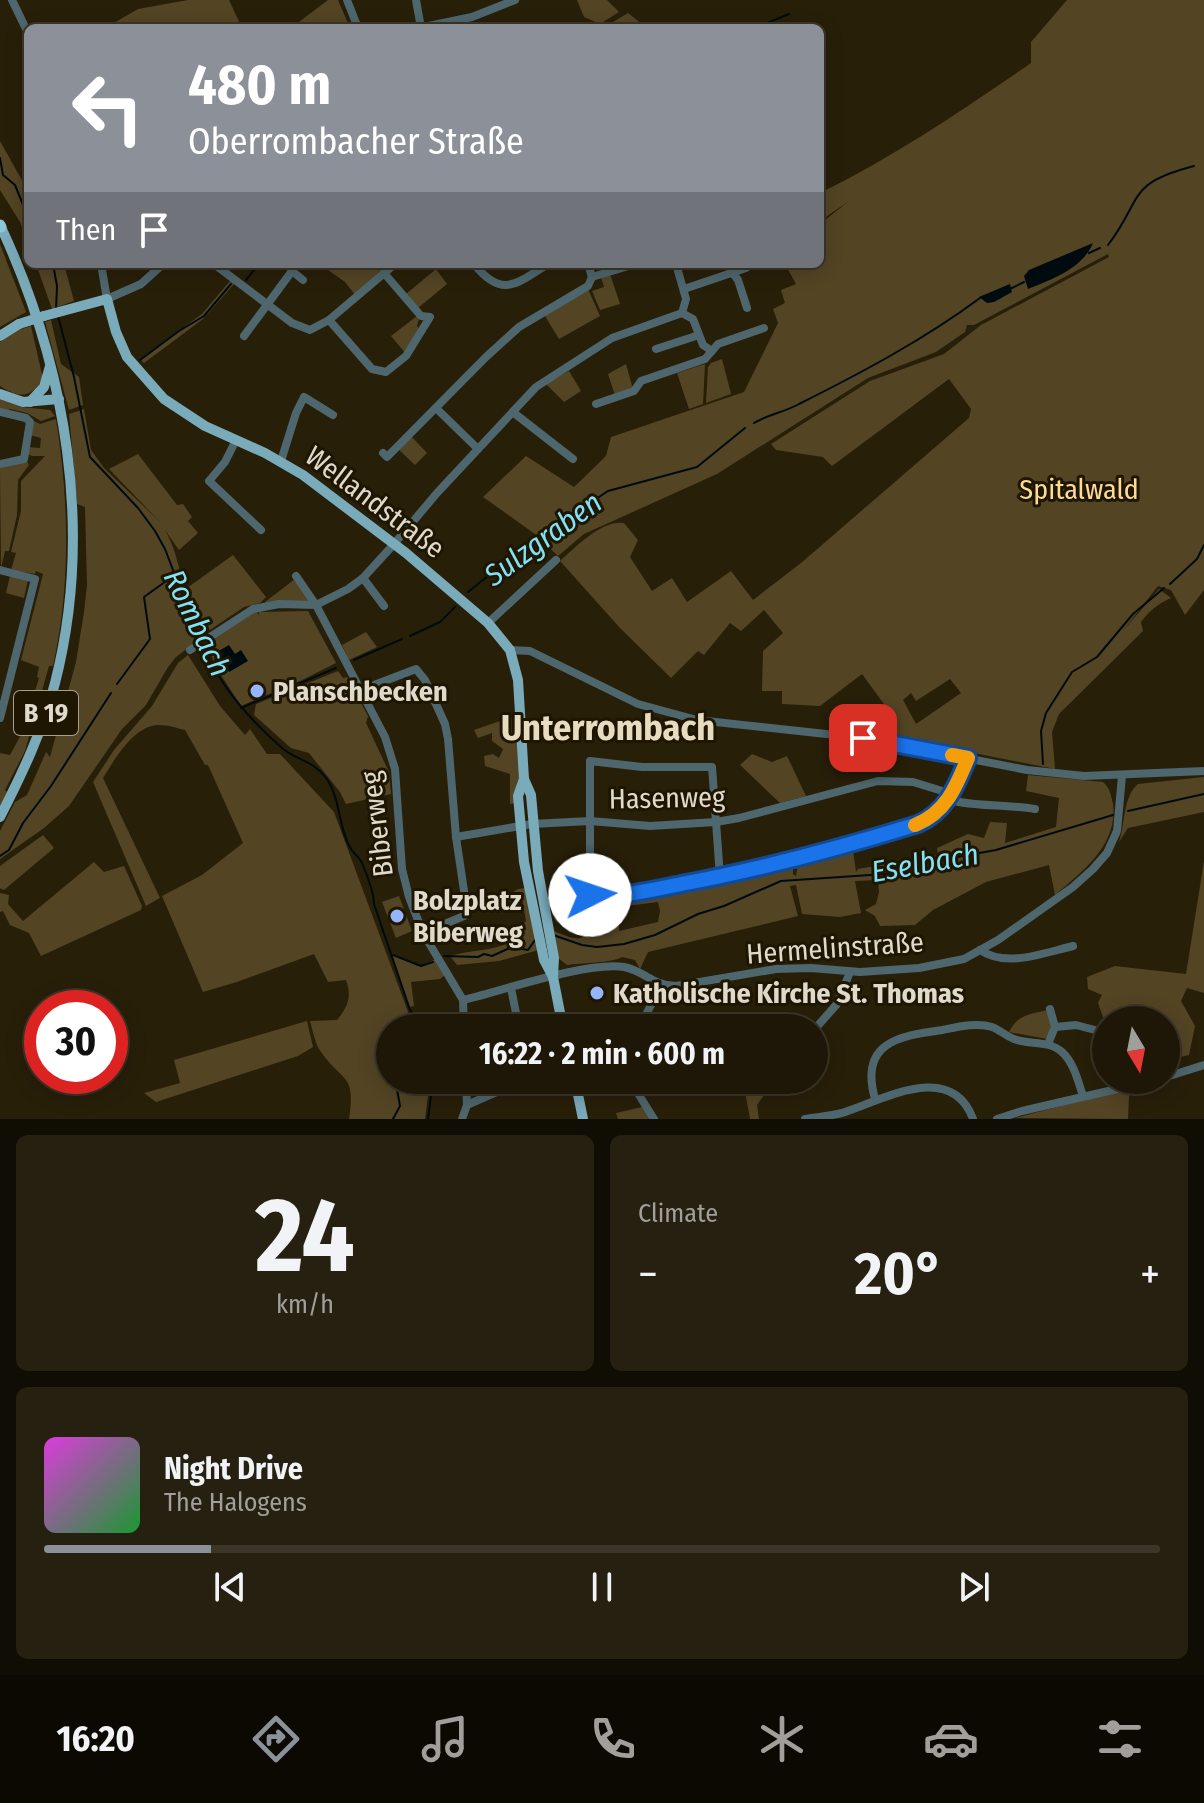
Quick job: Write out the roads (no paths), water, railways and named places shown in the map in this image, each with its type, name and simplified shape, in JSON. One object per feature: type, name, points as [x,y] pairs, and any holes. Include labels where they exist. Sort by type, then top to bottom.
[{"type":"main road","name":"B 19","points":[[0,226],[29,292],[51,364],[68,460],[72,524],[68,621],[55,683],[43,720],[0,817]]},
{"type":"main road","points":[[0,336],[19,324],[107,299]]},
{"type":"main road","name":"Wellandstraße","points":[[107,299],[120,344],[139,374],[174,407],[205,426],[281,461],[394,544],[488,623],[510,650]]},
{"type":"main road","points":[[30,402],[44,387],[51,364]]},
{"type":"main road","points":[[0,394],[16,401],[59,399]]},
{"type":"main road","points":[[510,650],[518,680],[524,779],[531,795],[538,871],[554,958],[553,977],[560,1014]]},
{"type":"main road","points":[[524,779],[518,796],[520,825],[544,960],[553,977]]},
{"type":"main road","points":[[578,1094],[583,1119]]},
{"type":"street","points":[[12,0],[24,25]]},
{"type":"street","points":[[347,0],[356,24]]},
{"type":"street","points":[[416,0],[419,24]]},
{"type":"street","points":[[439,24],[472,17],[515,0]]},
{"type":"street","points":[[102,268],[107,299],[141,284],[159,268]]},
{"type":"street","points":[[219,268],[292,323],[310,330],[329,320],[390,268]]},
{"type":"street","points":[[477,268],[500,286],[518,283],[542,268]]},
{"type":"street","points":[[383,453],[387,457],[519,327],[588,286],[592,277],[589,268]]},
{"type":"street","points":[[592,277],[622,268]]},
{"type":"street","points":[[677,268],[686,299],[682,313]]},
{"type":"street","points":[[684,289],[746,268]]},
{"type":"street","points":[[244,336],[292,271],[303,280]]},
{"type":"street","points":[[732,272],[738,280],[747,308]]},
{"type":"street","points":[[329,320],[372,369],[386,372],[399,363],[430,317],[421,316],[384,273]]},
{"type":"street","points":[[190,650],[253,609],[279,604],[316,605],[333,599],[363,578],[536,387],[590,351],[629,330],[682,313],[693,319],[703,345],[712,351]]},
{"type":"street","points":[[596,404],[634,391],[641,381],[705,359],[718,344],[764,328]]},
{"type":"street","points":[[656,349],[699,335]]},
{"type":"street","points":[[281,461],[304,397],[333,415]]},
{"type":"street","points":[[436,408],[478,449]]},
{"type":"street","points":[[0,412],[26,418],[30,422],[24,459],[0,464]]},
{"type":"street","points":[[514,413],[573,459]]},
{"type":"street","points":[[236,440],[225,462],[209,481],[261,530]]},
{"type":"street","points":[[488,623],[556,560]]},
{"type":"street","points":[[0,570],[35,579],[0,718]]},
{"type":"street","name":"Biberweg","points":[[296,576],[316,605],[385,737],[398,794],[402,869],[417,920],[463,1000],[464,1014]]},
{"type":"street","points":[[363,578],[384,606]]},
{"type":"street","points":[[510,650],[530,651],[638,704],[697,720],[863,738],[1027,770],[1084,776],[1204,771]]},
{"type":"street","points":[[361,690],[416,669],[425,680],[445,724],[467,911],[464,916],[423,933]]},
{"type":"street","points":[[572,895],[651,890],[720,877],[833,850],[918,824],[938,813],[950,797],[968,758]]},
{"type":"street","points":[[590,895],[590,761],[642,767],[712,767],[720,877]]},
{"type":"street","name":"Hermelinstraße","points":[[661,986],[789,968],[850,972],[919,968],[964,959],[1073,887],[1107,853],[1117,831],[1122,776]]},
{"type":"street","name":"Hasenweg","points":[[456,837],[532,824],[590,821],[650,826],[716,822],[878,781],[913,782],[968,805],[1005,804],[1035,809]]},
{"type":"street","points":[[980,950],[991,957],[1009,959],[1073,946]]},
{"type":"street","points":[[463,1000],[587,969],[623,967],[661,986],[646,1014]]},
{"type":"street","points":[[828,1014],[837,1004],[850,972]]},
{"type":"street","points":[[511,988],[516,1014]]},
{"type":"street","points":[[1048,1044],[1055,1027],[1050,1009]]},
{"type":"street","points":[[1055,1027],[1076,1025],[1092,1029]]},
{"type":"street","points":[[875,1099],[870,1073],[881,1049],[900,1037],[976,1026],[991,1027],[1015,1040],[1048,1044],[1060,1050],[1069,1061],[1083,1096]]},
{"type":"street","points":[[1180,1073],[1204,1065]]},
{"type":"street","points":[[805,1119],[842,1113],[875,1099],[910,1090],[942,1089],[961,1100],[973,1119]]},
{"type":"street","points":[[462,1119],[467,1105],[467,1094]]},
{"type":"street","points":[[467,1105],[492,1094]]},
{"type":"street","points":[[639,1094],[654,1119]]},
{"type":"street","points":[[997,1119],[1092,1094]]},
{"type":"waterway","points":[[765,24],[789,14]]},
{"type":"waterway","name":"Rombach","points":[[0,158],[3,175],[15,185],[24,207]]},
{"type":"waterway","name":"Sulzgraben","points":[[1108,245],[1146,187],[1157,179],[1194,166]]},
{"type":"waterway","name":"Sulzgraben","points":[[1089,253],[1100,248]]},
{"type":"waterway","name":"Rombach","points":[[54,268],[56,310]]},
{"type":"waterway","points":[[246,280],[256,268]]},
{"type":"waterway","name":"Sulzgraben","points":[[1012,288],[1024,282]]},
{"type":"waterway","points":[[140,360],[204,316],[231,284]]},
{"type":"waterway","name":"Sulzgraben","points":[[754,423],[794,407],[869,368],[937,328],[980,298]]},
{"type":"waterway","name":"Rombach","points":[[58,316],[90,457],[138,508],[155,531],[165,549],[200,641]]},
{"type":"waterway","name":"Sulzgraben","points":[[468,592],[524,547],[608,491],[697,467],[745,428]]},
{"type":"waterway","points":[[1170,584],[1197,559],[1204,545]]},
{"type":"waterway","points":[[117,684],[150,639],[144,597],[173,576]]},
{"type":"waterway","points":[[1043,764],[1041,731],[1046,713],[1072,672],[1097,657],[1133,614],[1164,588]]},
{"type":"waterway","name":"Sulzgraben","points":[[410,636],[440,622],[455,607]]},
{"type":"waterway","name":"Sulzgraben","points":[[354,660],[402,639]]},
{"type":"waterway","name":"Rombach","points":[[203,646],[218,675],[247,714],[282,748],[316,768],[332,787],[347,841],[368,878],[412,1014]]},
{"type":"waterway","name":"Sulzgraben","points":[[241,708],[336,668]]},
{"type":"waterway","points":[[0,856],[9,850],[23,823],[51,786],[111,693]]},
{"type":"waterway","name":"Eselbach","points":[[1128,811],[1204,794]]},
{"type":"waterway","name":"Eselbach","points":[[553,935],[597,947],[624,944],[655,935],[781,881],[885,874],[924,863],[996,850],[1113,815]]},
{"type":"waterway","name":"Eselbach","points":[[444,956],[492,956],[512,947],[528,950],[535,940]]},
{"type":"waterway","name":"Eselbach","points":[[393,955],[421,966],[433,962]]},
{"type":"waterway","points":[[393,1119],[400,1106],[398,1094]]},
{"type":"waterway","points":[[428,1119],[431,1094]]},
{"type":"place","name":"Planschbecken","points":[[257,691]]},
{"type":"place","name":"Bolzplatz Biberweg","points":[[397,916]]},
{"type":"place","name":"Katholische Kirche St. Thomas","points":[[597,993]]},
{"type":"district","name":"Unterrombach","points":[[608,728]]},
{"type":"park label","name":"Spitalwald","points":[[1079,489]]}]
